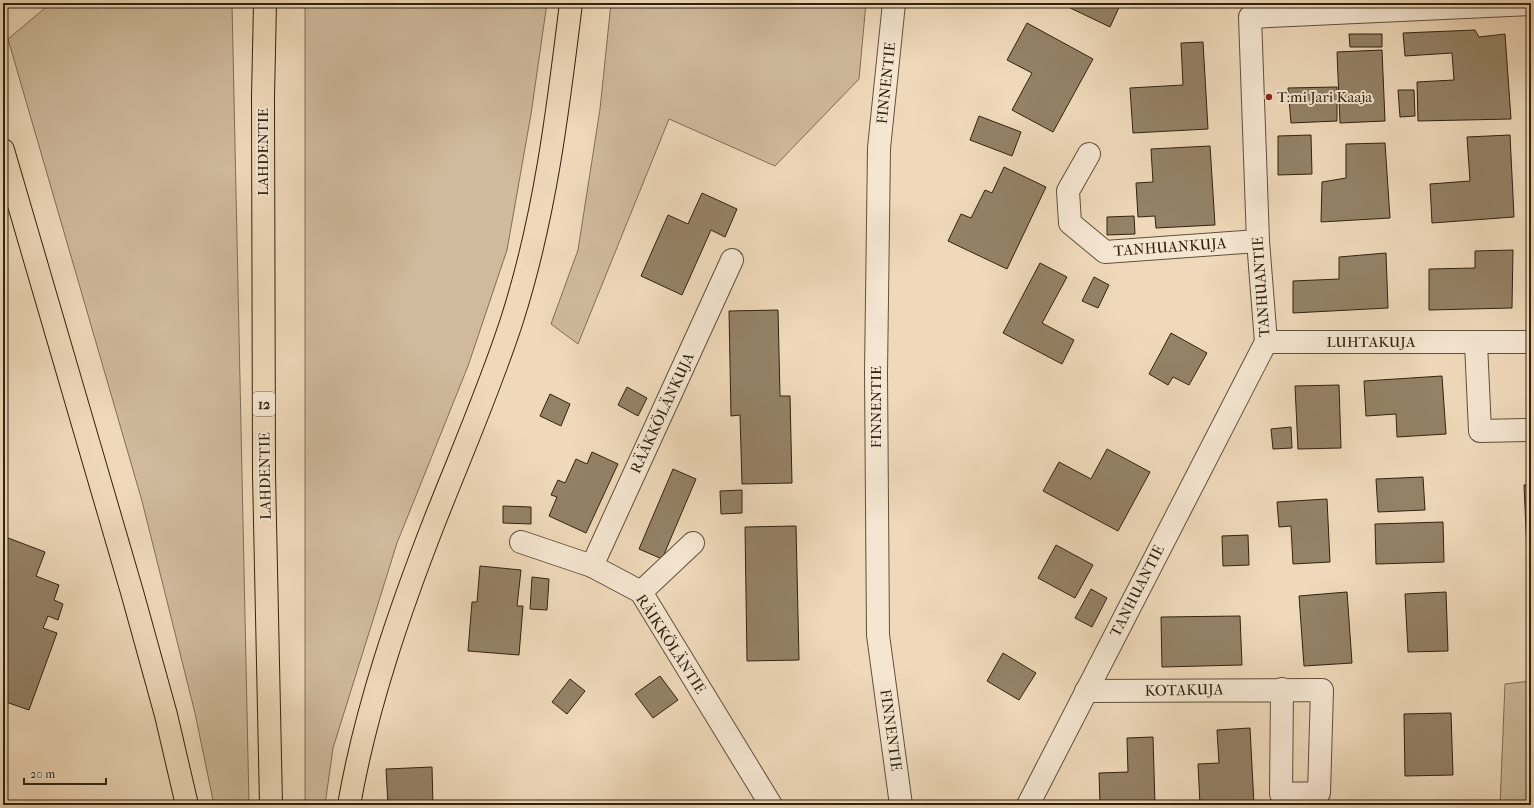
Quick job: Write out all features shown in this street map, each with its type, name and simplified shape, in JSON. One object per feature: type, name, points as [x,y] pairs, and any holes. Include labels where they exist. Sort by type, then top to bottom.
[{"type":"highway","name":"LAHDENTIE","points":[[266,3],[263,97],[264,466],[271,805]]},
{"type":"highway","points":[[349,805],[353,781],[374,697],[401,612],[434,521],[487,392],[512,320],[531,254],[547,180],[572,3]]},
{"type":"highway","points":[[3,150],[132,592],[166,715],[187,805]]},
{"type":"street","name":"FINNENTIE","points":[[893,4],[879,148],[876,460],[878,635],[900,805]]},
{"type":"street","name":"TANHUANTIE","points":[[1028,805],[1266,342],[1258,240],[1250,16],[1531,4]]},
{"type":"street","name":"TANHUANKUJA","points":[[1089,154],[1068,191],[1070,223],[1105,252],[1258,240]]},
{"type":"street","name":"RÄÄKKÖLÄNKUJA","points":[[592,566],[732,260]]},
{"type":"street","name":"LUHTAKUJA","points":[[1266,342],[1531,342]]},
{"type":"street","points":[[1476,343],[1480,430],[1531,430]]},
{"type":"street","name":"RÄIKKÖLÄNTIE","points":[[521,542],[592,566],[641,592],[771,805]]},
{"type":"street","points":[[641,592],[692,543]]},
{"type":"street","name":"KOTAKUJA","points":[[1086,691],[1282,689],[1322,690],[1318,793],[1281,799],[1282,689]]},
{"type":"shaded area","points":[[51,3],[232,3],[249,805],[214,805],[195,713],[142,501],[8,39]]},
{"type":"shaded area","points":[[305,3],[547,3],[531,114],[507,250],[468,366],[397,543],[333,748],[325,805],[305,805]]},
{"type":"shaded area","points":[[611,3],[866,3],[859,79],[775,166],[669,119],[578,344],[551,324],[578,250],[600,109]]},
{"type":"shaded area","points":[[1531,681],[1531,805],[1500,805],[1505,684]]},
{"type":"building","points":[[1121,3],[1110,27],[1062,4]]},
{"type":"building","points":[[1027,23],[1093,59],[1053,132],[1012,110],[1032,73],[1007,60]]},
{"type":"building","points":[[1475,30],[1479,37],[1505,34],[1511,119],[1418,121],[1417,82],[1454,80],[1452,53],[1405,56],[1403,33]]},
{"type":"building","points":[[1349,34],[1382,34],[1382,47],[1350,47]]},
{"type":"building","points":[[1203,42],[1208,129],[1133,133],[1130,88],[1183,85],[1181,43]]},
{"type":"building","points":[[1382,50],[1385,121],[1340,123],[1337,52]]},
{"type":"building","points":[[1337,87],[1337,121],[1291,123],[1288,88]]},
{"type":"building","points":[[1398,90],[1414,90],[1415,116],[1400,117]]},
{"type":"building","points":[[979,116],[1021,132],[1012,156],[970,140]]},
{"type":"building","points":[[1311,135],[1312,174],[1278,175],[1278,136]]},
{"type":"building","points":[[1510,135],[1514,217],[1432,223],[1430,184],[1470,181],[1467,137]]},
{"type":"building","points":[[1385,143],[1390,218],[1321,222],[1322,182],[1346,178],[1346,144]]},
{"type":"building","points":[[1210,146],[1215,225],[1156,228],[1155,216],[1138,217],[1136,183],[1153,182],[1151,149]]},
{"type":"building","points":[[1004,167],[1046,187],[1007,269],[948,241],[961,214],[971,218],[985,190],[992,193]]},
{"type":"building","points":[[702,193],[737,209],[725,237],[711,230],[682,295],[641,276],[668,215],[688,224]]},
{"type":"building","points":[[1134,216],[1135,234],[1107,235],[1107,217]]},
{"type":"building","points":[[1513,250],[1512,308],[1429,310],[1429,269],[1475,268],[1475,251]]},
{"type":"building","points":[[1386,253],[1388,308],[1293,313],[1293,281],[1339,279],[1339,257]]},
{"type":"building","points":[[1040,263],[1067,277],[1042,323],[1074,340],[1062,364],[1003,333]]},
{"type":"building","points":[[1094,277],[1109,285],[1098,308],[1082,301]]},
{"type":"building","points":[[778,310],[780,396],[790,396],[792,483],[742,484],[740,415],[731,416],[729,311]]},
{"type":"building","points":[[1171,333],[1207,353],[1189,385],[1173,377],[1168,385],[1149,374]]},
{"type":"building","points":[[1442,376],[1446,434],[1397,437],[1396,414],[1366,416],[1364,381]]},
{"type":"building","points":[[1339,385],[1341,448],[1298,449],[1295,386]]},
{"type":"building","points":[[627,387],[647,398],[638,416],[618,405]]},
{"type":"building","points":[[550,394],[570,404],[561,426],[540,416]]},
{"type":"building","points":[[1291,427],[1292,448],[1273,449],[1271,429]]},
{"type":"building","points":[[1107,449],[1150,472],[1118,531],[1043,491],[1059,462],[1091,479]]},
{"type":"building","points":[[592,452],[618,464],[586,533],[549,516],[557,497],[551,495],[558,480],[565,483],[576,459],[587,464]]},
{"type":"building","points":[[673,469],[696,479],[662,559],[639,549]]},
{"type":"building","points":[[1423,477],[1425,510],[1378,512],[1376,479]]},
{"type":"building","points":[[1531,484],[1531,641],[1524,485]]},
{"type":"building","points":[[742,490],[742,513],[721,514],[720,491]]},
{"type":"building","points":[[1327,499],[1330,562],[1293,564],[1291,526],[1279,527],[1277,502]]},
{"type":"building","points":[[503,506],[531,507],[531,524],[503,523]]},
{"type":"building","points":[[1443,522],[1444,562],[1376,564],[1375,524]]},
{"type":"building","points":[[796,526],[799,660],[747,661],[745,527]]},
{"type":"building","points":[[1248,535],[1249,565],[1223,566],[1222,536]]},
{"type":"building","points":[[3,536],[45,552],[36,576],[59,585],[54,600],[63,604],[58,620],[48,616],[43,628],[57,633],[29,710],[3,701]]},
{"type":"building","points":[[1056,545],[1093,565],[1075,598],[1038,578]]},
{"type":"building","points":[[480,566],[521,570],[517,606],[523,606],[519,655],[468,651],[472,602],[477,602]]},
{"type":"building","points":[[532,577],[549,579],[547,610],[530,609]]},
{"type":"building","points":[[1091,589],[1107,598],[1092,627],[1075,618]]},
{"type":"building","points":[[1347,592],[1352,663],[1304,666],[1299,596]]},
{"type":"building","points":[[1446,592],[1448,651],[1408,652],[1405,594]]},
{"type":"building","points":[[1240,616],[1242,665],[1162,667],[1161,617]]},
{"type":"building","points":[[1003,653],[1036,673],[1019,700],[987,681]]},
{"type":"building","points":[[660,676],[678,700],[653,718],[635,694]]},
{"type":"building","points":[[570,679],[585,691],[567,714],[552,702]]},
{"type":"building","points":[[1451,713],[1453,775],[1405,776],[1404,714]]},
{"type":"building","points":[[1250,728],[1254,805],[1200,805],[1198,764],[1219,763],[1217,730]]},
{"type":"building","points":[[1153,737],[1155,805],[1100,805],[1099,773],[1128,772],[1127,738]]},
{"type":"building","points":[[432,767],[433,805],[388,805],[386,769]]},
{"type":"place","name":"T:mi Jari Kaaja","points":[[1269,97]]}]
